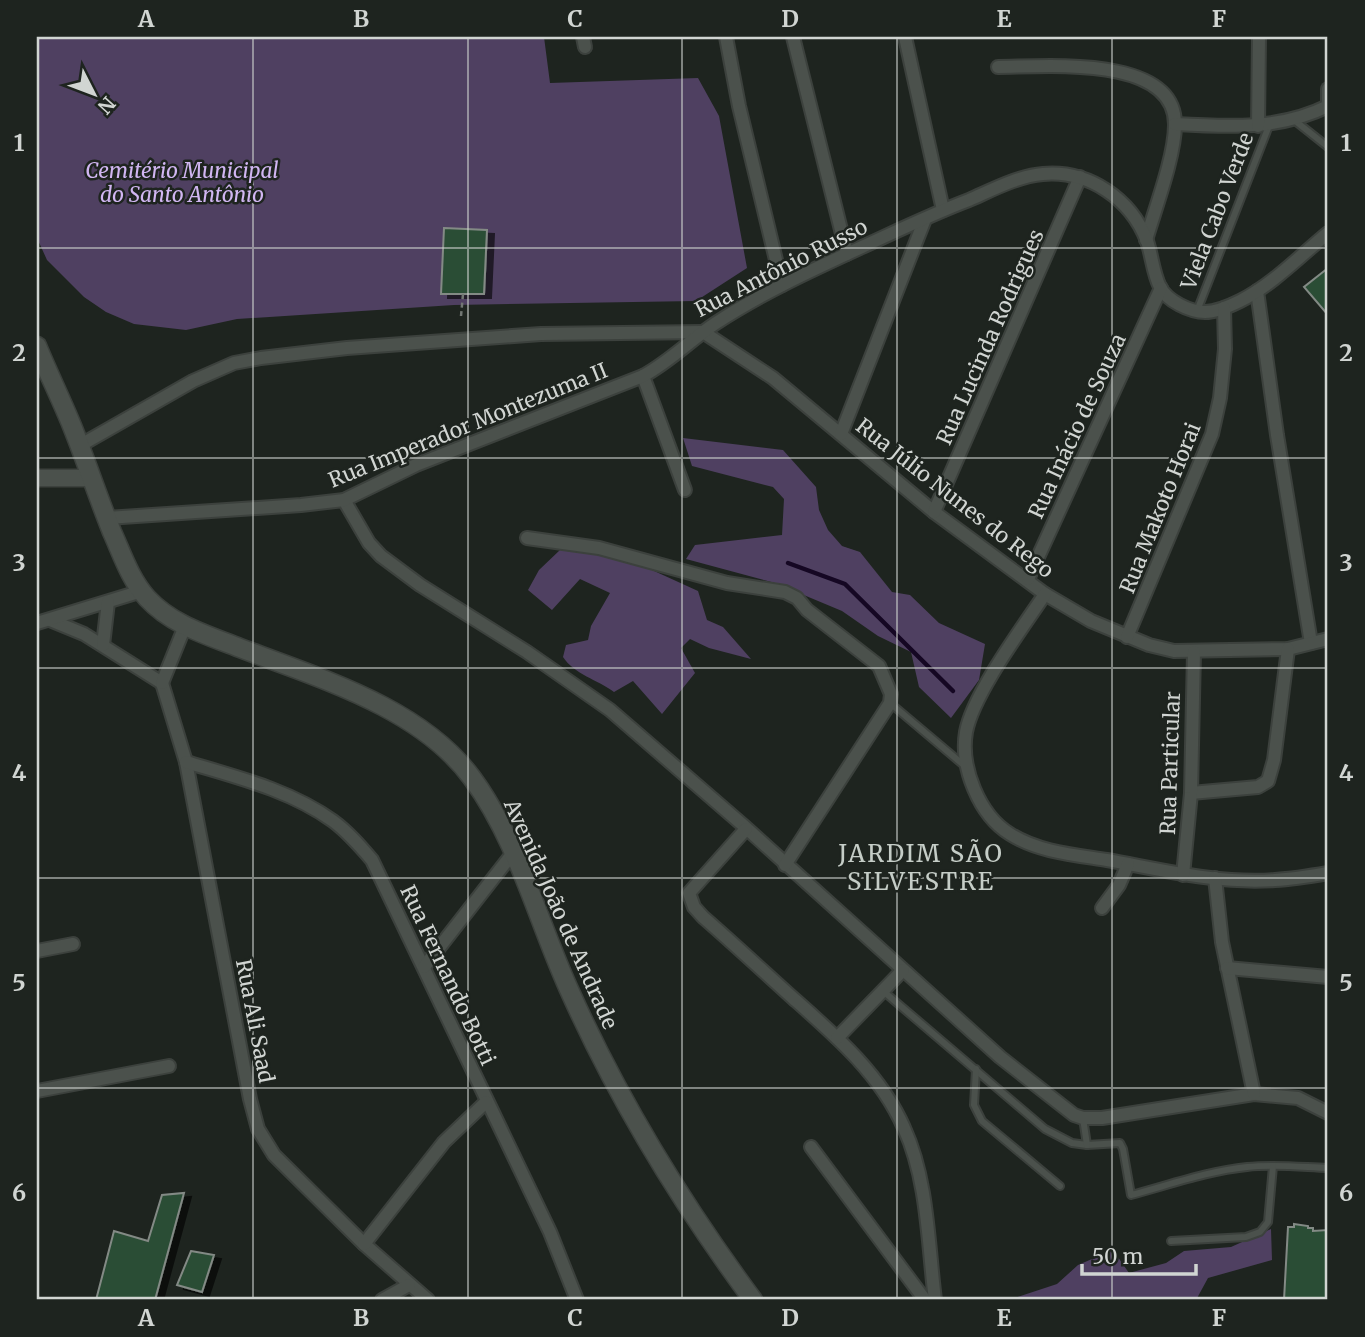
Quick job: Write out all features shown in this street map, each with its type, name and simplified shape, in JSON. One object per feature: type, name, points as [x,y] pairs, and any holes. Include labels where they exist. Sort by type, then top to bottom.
[{"type":"main road","name":"Avenida João de Andrade","points":[[37,346],[127,567],[142,591],[158,607],[185,626],[351,690],[393,712],[439,743],[471,776],[513,853],[568,989],[618,1093],[689,1208],[753,1300]]},
{"type":"street","points":[[726,37],[739,106],[782,285]]},
{"type":"street","points":[[793,37],[848,254]]},
{"type":"street","points":[[905,37],[943,210]]},
{"type":"street","points":[[1259,37],[1264,124]]},
{"type":"street","points":[[998,67],[1083,68],[1131,74],[1149,81],[1160,90],[1172,111],[1175,124],[1166,170],[1146,240]]},
{"type":"street","points":[[1175,124],[1227,127],[1293,119],[1328,106],[1328,89]]},
{"type":"street","name":"Rua Antônio Russo","points":[[79,446],[193,381],[245,361],[347,348],[541,334],[703,332],[782,285],[848,254],[943,210],[1024,177],[1042,174],[1080,177],[1105,188],[1126,206],[1146,240],[1161,288]]},
{"type":"street","name":"Rua Lucinda Rodrigues","points":[[934,512],[1080,177]]},
{"type":"street","points":[[841,434],[925,219]]},
{"type":"street","points":[[1161,288],[1171,299],[1189,309],[1205,312],[1224,308],[1257,291],[1328,233]]},
{"type":"street","name":"Rua Inácio de Souza","points":[[1028,579],[1161,288]]},
{"type":"street","points":[[1257,291],[1311,643]]},
{"type":"street","name":"Rua Makoto Horai","points":[[1127,637],[1212,434],[1220,398],[1225,349],[1224,308]]},
{"type":"street","name":"Rua Júlio Nunes do Rego","points":[[703,332],[773,378],[934,512],[1045,594],[1091,621],[1127,637],[1174,651],[1287,649],[1328,639]]},
{"type":"street","name":"Rua Imperador Montezuma II","points":[[107,519],[301,505],[344,499],[416,465],[643,376],[669,361],[703,332]]},
{"type":"street","points":[[643,376],[685,490]]},
{"type":"street","points":[[37,478],[90,478]]},
{"type":"street","points":[[344,499],[369,543],[389,563],[527,652],[610,710],[1000,1057],[1064,1109],[1083,1118],[1135,1114],[1254,1094],[1298,1098],[1328,1113]]},
{"type":"street","points":[[527,538],[599,548],[727,583],[785,592],[797,598],[807,610],[879,666],[891,694],[890,703],[785,865]]},
{"type":"street","points":[[43,621],[142,591]]},
{"type":"street","points":[[1045,594],[977,702],[966,731],[965,756],[968,769],[978,796],[992,819],[1016,838],[1055,852],[1183,875],[1274,880],[1328,873]]},
{"type":"street","points":[[103,645],[108,602]]},
{"type":"street","points":[[43,621],[84,634],[162,683],[185,626]]},
{"type":"street","points":[[1191,793],[1258,787],[1268,781],[1274,760],[1287,649]]},
{"type":"street","name":"Rua Particular","points":[[1183,875],[1191,793],[1194,652]]},
{"type":"street","name":"Rua Ali Saad","points":[[162,683],[186,762],[250,1100],[258,1129],[274,1155],[364,1244],[428,1300]]},
{"type":"street","name":"Rua Fernando Botti","points":[[186,762],[255,782],[302,803],[349,834],[372,860],[550,1232],[578,1300]]},
{"type":"street","points":[[746,829],[689,893],[690,900],[703,917],[837,1038],[879,1086],[904,1127],[920,1180],[935,1300]]},
{"type":"street","points":[[424,967],[513,853]]},
{"type":"street","points":[[1102,908],[1119,886],[1128,864]]},
{"type":"street","points":[[1215,878],[1227,968],[1254,1094]]},
{"type":"street","points":[[37,951],[73,944]]},
{"type":"street","points":[[1227,968],[1328,977]]},
{"type":"street","points":[[837,1038],[903,971]]},
{"type":"street","points":[[37,1091],[169,1066]]},
{"type":"street","points":[[364,1244],[444,1142],[486,1102]]},
{"type":"street","points":[[811,1147],[925,1300]]},
{"type":"street","points":[[382,1300],[409,1285]]},
{"type":"lane","points":[[1293,119],[1328,147]]},
{"type":"lane","name":"Viela Cabo Verde","points":[[1197,311],[1264,124]]},
{"type":"lane","points":[[890,703],[968,769]]},
{"type":"lane","points":[[883,991],[1045,1129],[1072,1143],[1119,1143],[1123,1149],[1131,1195],[1219,1172],[1273,1166],[1328,1168]]},
{"type":"lane","points":[[976,1069],[974,1105],[982,1121],[1060,1186]]},
{"type":"lane","points":[[1083,1118],[1087,1145]]},
{"type":"lane","points":[[1171,1241],[1246,1237],[1260,1232],[1268,1222],[1273,1166]]},
{"type":"path","points":[[461,316],[463,294]]},
{"type":"green space","name":"Cemitério Municipal do Santo Antônio","points":[[37,37],[544,37],[550,83],[698,78],[719,116],[747,268],[696,301],[454,305],[237,319],[186,330],[134,324],[106,312],[84,297],[47,260],[37,238]]},
{"type":"green space","points":[[683,438],[783,450],[816,487],[819,510],[828,530],[842,546],[860,552],[892,592],[910,595],[939,623],[985,644],[979,680],[951,718],[919,687],[911,652],[878,636],[842,611],[775,583],[686,559],[695,545],[782,535],[784,499],[773,487],[692,466]]},
{"type":"green space","points":[[582,548],[641,565],[698,591],[707,620],[723,627],[751,659],[709,648],[690,639],[681,648],[695,673],[662,714],[633,681],[614,692],[580,672],[563,657],[566,645],[588,640],[591,626],[610,593],[580,579],[552,610],[528,590],[539,570],[560,550]]},
{"type":"green space","points":[[1271,1229],[1272,1260],[1208,1278],[1196,1300],[1008,1300],[1057,1284],[1078,1265],[1113,1250],[1129,1273],[1166,1263],[1184,1251],[1231,1247]]},
{"type":"building","points":[[444,228],[487,230],[484,294],[441,294]]},
{"type":"building","points":[[1328,268],[1328,315],[1304,287]]},
{"type":"building","points":[[184,1193],[155,1300],[96,1300],[114,1231],[148,1241],[162,1195]]},
{"type":"building","points":[[1294,1224],[1308,1226],[1313,1228],[1313,1231],[1328,1230],[1328,1300],[1284,1300],[1288,1227],[1294,1227]]},
{"type":"building","points":[[191,1251],[214,1255],[202,1292],[177,1285]]},
{"type":"waterway","points":[[788,563],[845,584],[953,691]]},
{"type":"district","name":"JARDIM SÃO SILVESTRE","points":[[921,867]]}]
